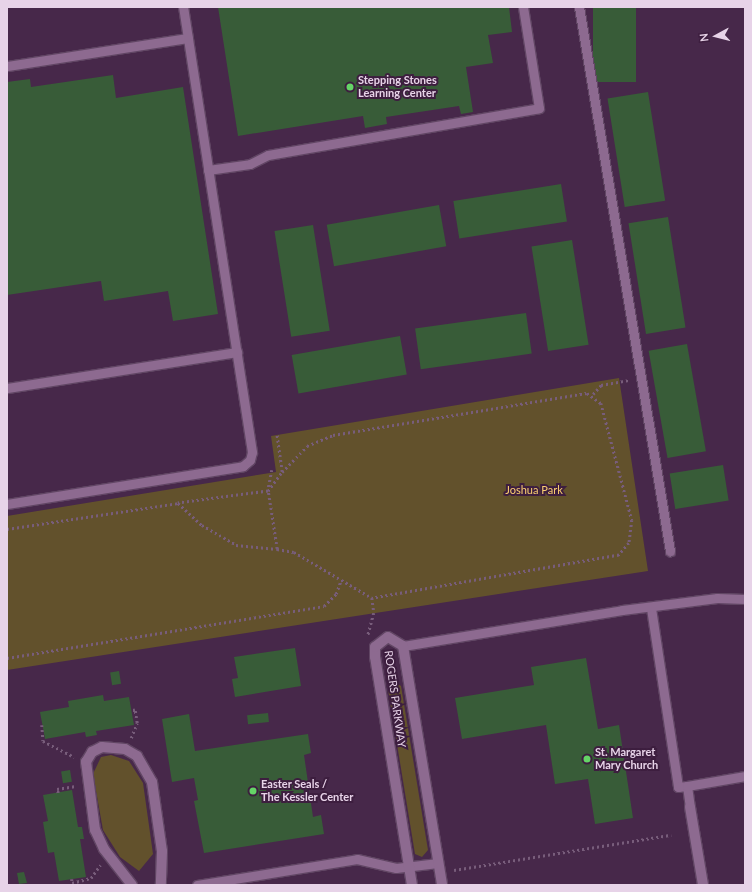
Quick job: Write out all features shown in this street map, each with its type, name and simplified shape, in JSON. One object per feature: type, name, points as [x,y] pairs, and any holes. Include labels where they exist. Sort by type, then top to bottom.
[{"type":"street","name":"ROGERS PARKWAY","points":[[412,885],[375,656],[380,639],[396,640],[403,646],[442,885]]},
{"type":"street","points":[[132,885],[104,849],[95,830],[86,762],[92,752],[102,747],[125,749],[137,756],[152,782],[162,851],[161,885]]},
{"type":"street","points":[[690,807],[703,885]]},
{"type":"lane","points":[[7,504],[243,466],[250,460],[252,452],[184,7]]},
{"type":"lane","points":[[208,170],[250,164],[268,155],[539,108],[522,7]]},
{"type":"lane","points":[[579,7],[670,550]]},
{"type":"lane","points":[[7,66],[188,38]]},
{"type":"lane","points":[[7,388],[236,352]]},
{"type":"lane","points":[[403,646],[717,598],[745,599]]},
{"type":"lane","points":[[651,608],[678,787],[745,776]]},
{"type":"lane","points":[[687,786],[690,807]]},
{"type":"lane","points":[[197,885],[357,859],[410,868],[438,863]]},
{"type":"path","points":[[7,529],[268,491],[282,472],[307,446],[333,435],[455,412],[593,394],[601,384],[642,378]]},
{"type":"path","points":[[178,503],[190,517],[236,545],[294,552],[372,598],[620,555],[629,543],[632,520],[607,413],[593,394]]},
{"type":"path","points":[[277,435],[282,472]]},
{"type":"path","points":[[272,470],[268,491],[277,549]]},
{"type":"path","points":[[7,658],[324,606],[336,594],[341,580]]},
{"type":"path","points":[[366,643],[374,613],[372,598]]},
{"type":"path","points":[[129,741],[137,726],[135,710],[131,711]]},
{"type":"path","points":[[42,725],[43,740],[74,757]]},
{"type":"path","points":[[58,793],[57,789],[78,785]]},
{"type":"path","points":[[454,870],[671,835]]},
{"type":"path","points":[[72,879],[72,883],[91,878],[103,862]]},
{"type":"green space","name":"Joshua Park","points":[[619,378],[648,571],[7,670],[7,516],[276,472],[271,436]]},
{"type":"green space","points":[[393,681],[401,686],[428,850],[422,857],[415,854],[388,689]]},
{"type":"green space","points":[[111,755],[129,761],[143,783],[153,854],[139,871],[120,857],[103,830],[93,774],[101,757]]},
{"type":"building","name":"Stepping Stones Learning Center","points":[[218,7],[509,7],[512,32],[488,35],[493,63],[466,67],[473,112],[461,114],[459,106],[386,117],[387,124],[365,128],[363,116],[238,136]]},
{"type":"building","points":[[593,7],[636,7],[636,82],[593,82]]},
{"type":"building","points":[[113,75],[116,98],[183,87],[218,314],[173,321],[168,291],[104,301],[101,281],[7,295],[7,82],[30,79],[31,87]]},
{"type":"building","points":[[648,92],[665,201],[625,207],[608,98]]},
{"type":"building","points":[[561,184],[567,222],[459,239],[453,201]]},
{"type":"building","points":[[439,205],[446,246],[334,266],[327,225]]},
{"type":"building","points":[[668,217],[686,328],[646,334],[628,223]]},
{"type":"building","points":[[313,225],[330,331],[291,337],[274,231]]},
{"type":"building","points":[[572,240],[589,345],[548,351],[532,246]]},
{"type":"building","points":[[526,313],[532,354],[421,369],[415,329]]},
{"type":"building","points":[[400,336],[407,374],[298,394],[292,355]]},
{"type":"building","points":[[687,344],[706,451],[668,458],[649,351]]},
{"type":"building","points":[[723,465],[729,501],[675,509],[670,473]]},
{"type":"building","points":[[295,648],[301,686],[235,697],[232,679],[238,678],[234,657]]},
{"type":"building","name":"St. Margaret Mary Church","points":[[586,658],[598,729],[619,725],[633,818],[595,824],[588,779],[555,784],[546,725],[462,739],[455,698],[534,685],[531,667]]},
{"type":"building","points":[[119,671],[121,684],[112,685],[110,672]]},
{"type":"building","points":[[103,695],[104,701],[129,697],[134,725],[96,731],[97,735],[86,737],[85,732],[45,739],[40,712],[69,707],[68,701]]},
{"type":"building","points":[[268,713],[269,722],[248,724],[247,715]]},
{"type":"building","name":"Easter Seals / The Kessler Center","points":[[189,714],[195,751],[308,734],[311,753],[304,755],[313,817],[321,815],[324,834],[204,853],[194,801],[198,800],[194,778],[172,782],[162,719]]},
{"type":"building","points":[[70,770],[72,782],[63,783],[61,771]]},
{"type":"building","points":[[72,790],[78,827],[82,827],[84,839],[80,839],[86,877],[59,881],[54,852],[48,853],[43,822],[48,821],[43,795]]},
{"type":"building","points":[[24,872],[27,883],[19,884],[17,873]]},
{"type":"place","name":"Stepping Stones Learning Center","points":[[350,87]]},
{"type":"place","name":"St. Margaret Mary Church","points":[[587,759]]},
{"type":"place","name":"Easter Seals / The Kessler Center","points":[[253,791]]}]
